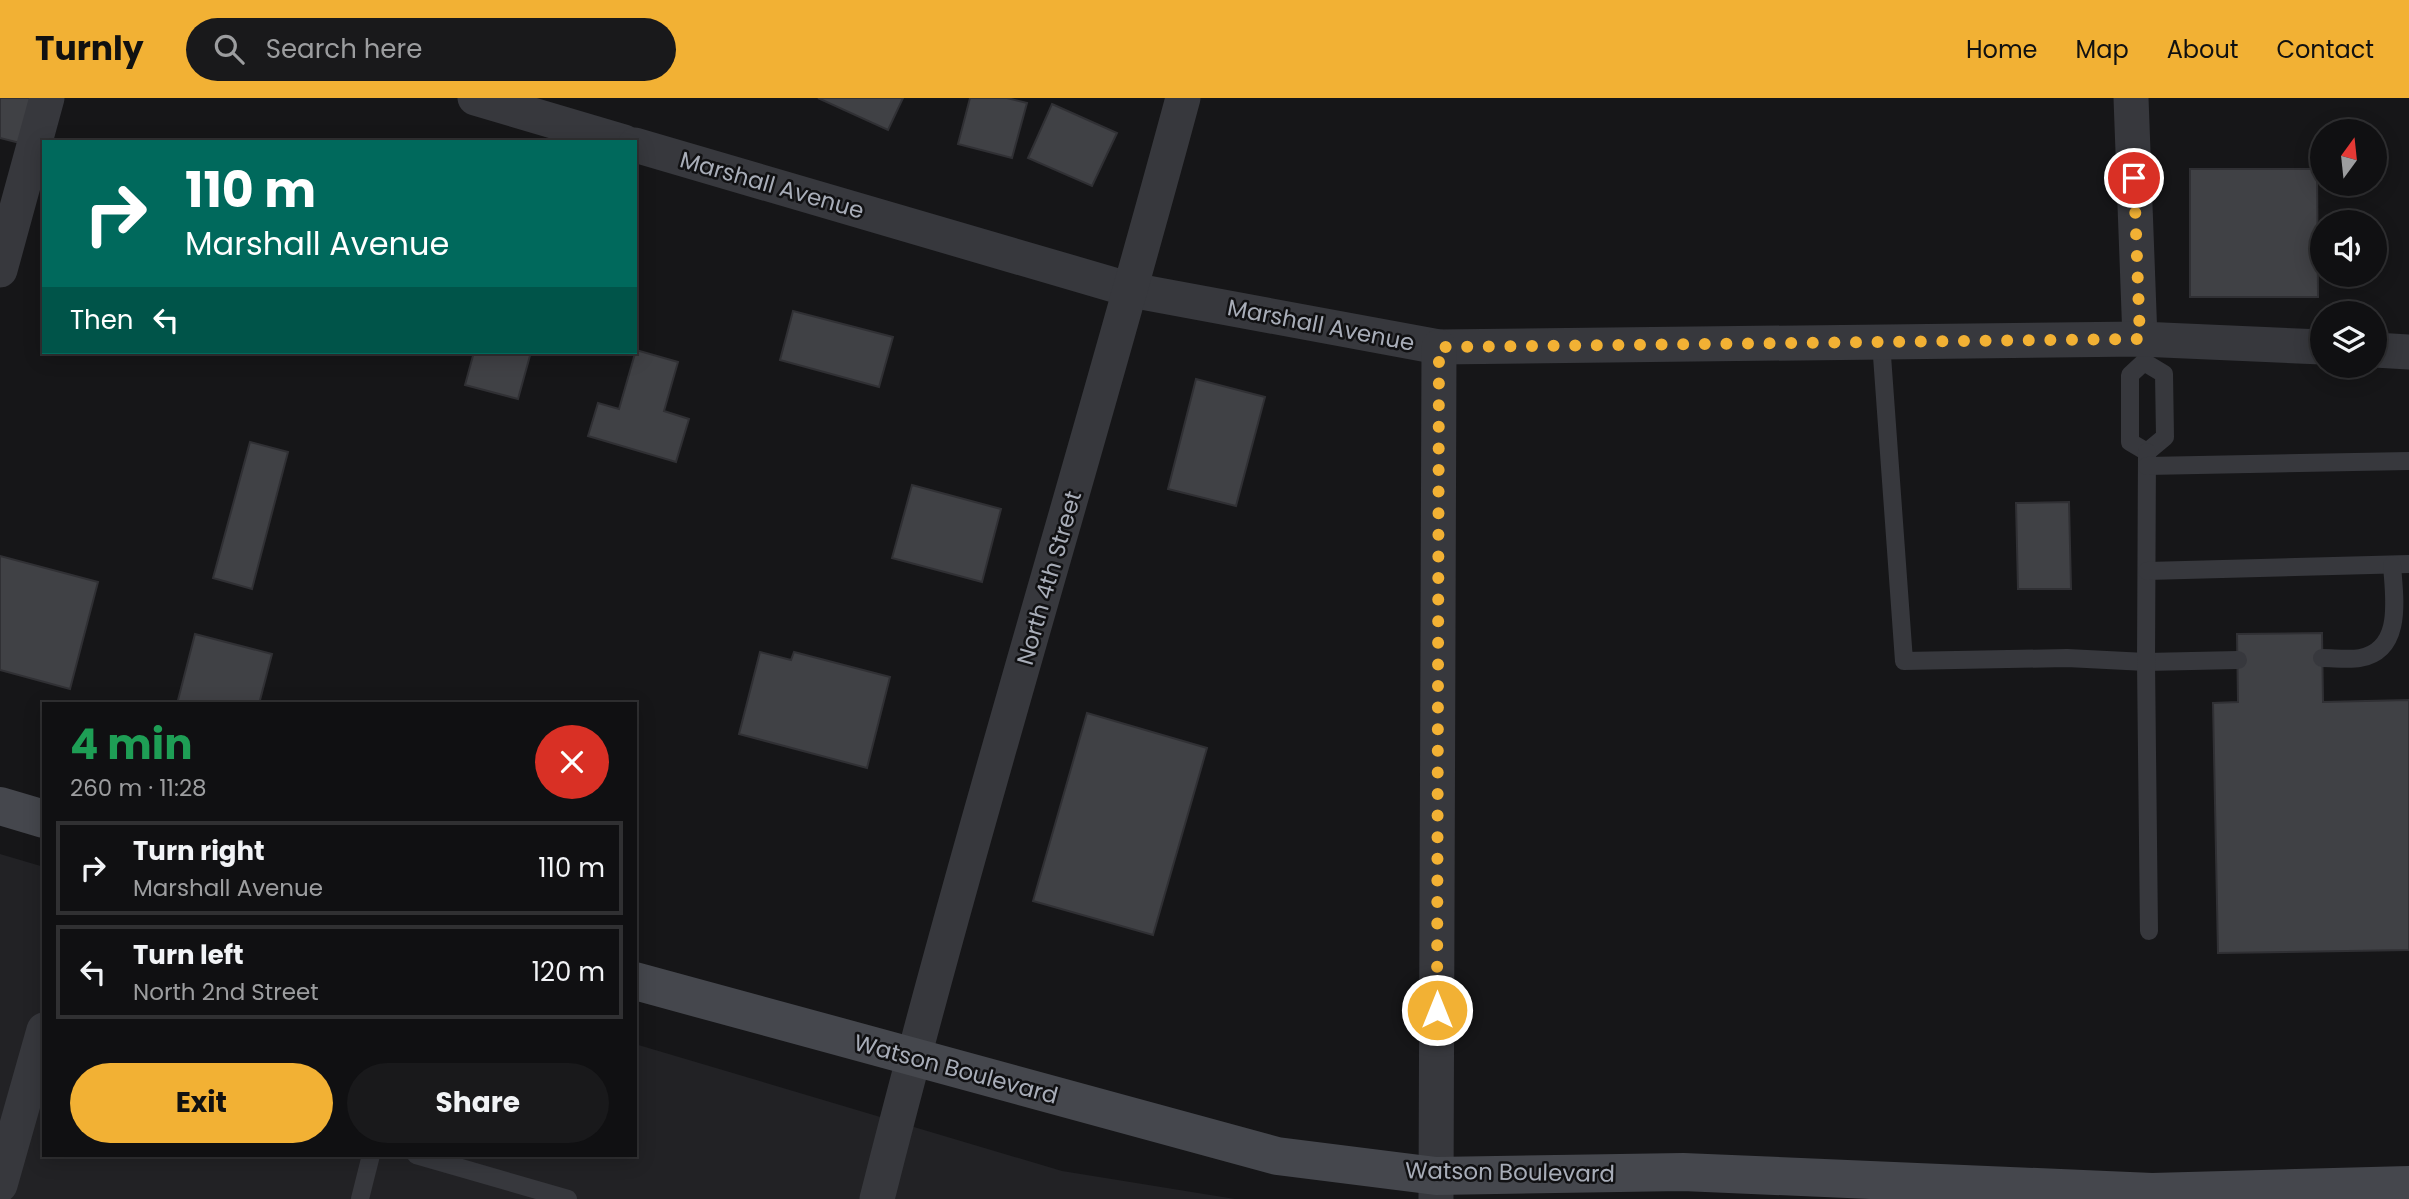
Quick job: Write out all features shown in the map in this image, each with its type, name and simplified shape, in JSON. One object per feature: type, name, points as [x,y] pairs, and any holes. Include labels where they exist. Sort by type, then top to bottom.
[{"type":"main road","points":[[0,806],[42,818]]},
{"type":"main road","name":"Watson Boulevard","points":[[637,982],[1277,1156],[1436,1188],[1683,1172],[2152,1195],[2409,1185]]},
{"type":"street","points":[[0,270],[47,98]]},
{"type":"street","points":[[475,98],[617,140]]},
{"type":"street","name":"North 4th Street","points":[[877,1199],[912,1057],[1131,290],[1183,98]]},
{"type":"street","points":[[2131,98],[2142,351]]},
{"type":"street","name":"Marshall Avenue","points":[[637,146],[1131,290],[1439,347],[1881,342],[2142,351],[2310,347]]},
{"type":"street","points":[[1436,1188],[1439,347]]},
{"type":"street","points":[[2387,351],[2409,352]]},
{"type":"street","points":[[0,1185],[42,1037]]},
{"type":"lane","points":[[1881,342],[1904,661],[2067,658],[2146,662],[2238,660]]},
{"type":"lane","points":[[2149,932],[2147,459],[2165,437],[2164,374],[2142,351],[2130,375],[2130,442],[2147,459],[2409,461]]},
{"type":"lane","points":[[2147,571],[2400,564],[2395,616],[2392,629],[2384,643],[2376,651],[2361,658],[2322,658]]},
{"type":"lane","points":[[360,1199],[370,1157]]},
{"type":"lane","points":[[423,1157],[568,1199]]},
{"type":"shaded area","points":[[0,854],[42,866],[42,1157],[637,1157],[637,1045],[1062,1171],[1235,1199],[0,1199]]},
{"type":"building","points":[[0,98],[32,98],[20,143],[0,138]]},
{"type":"building","points":[[818,98],[903,98],[888,130]]},
{"type":"building","points":[[970,98],[1007,98],[1027,103],[1012,158],[958,144]]},
{"type":"building","points":[[1052,104],[1117,133],[1092,186],[1028,158]]},
{"type":"building","points":[[2190,169],[2310,169],[2310,196],[2317,196],[2317,210],[2310,210],[2310,287],[2318,287],[2318,297],[2190,297]]},
{"type":"building","points":[[793,311],[893,337],[879,387],[780,360]]},
{"type":"building","points":[[637,350],[678,362],[664,411],[689,419],[676,462],[588,436],[598,403],[619,409]]},
{"type":"building","points":[[473,354],[530,354],[518,399],[465,385]]},
{"type":"building","points":[[1196,379],[1265,397],[1236,506],[1168,489]]},
{"type":"building","points":[[250,442],[288,452],[252,589],[213,578]]},
{"type":"building","points":[[912,485],[1001,509],[982,582],[892,558]]},
{"type":"building","points":[[2069,502],[2071,589],[2018,589],[2016,503]]},
{"type":"building","points":[[0,556],[98,582],[70,689],[0,670]]},
{"type":"building","points":[[2322,633],[2323,702],[2409,700],[2409,950],[2218,953],[2213,703],[2238,702],[2237,634]]},
{"type":"building","points":[[195,634],[272,654],[260,702],[178,702]]},
{"type":"building","points":[[760,652],[791,660],[794,652],[890,677],[867,768],[739,734]]},
{"type":"building","points":[[1087,713],[1207,748],[1153,935],[1033,901]]},
{"type":"route","points":[[1437,1010],[1439,347],[2140,339],[2134,178]]}]
